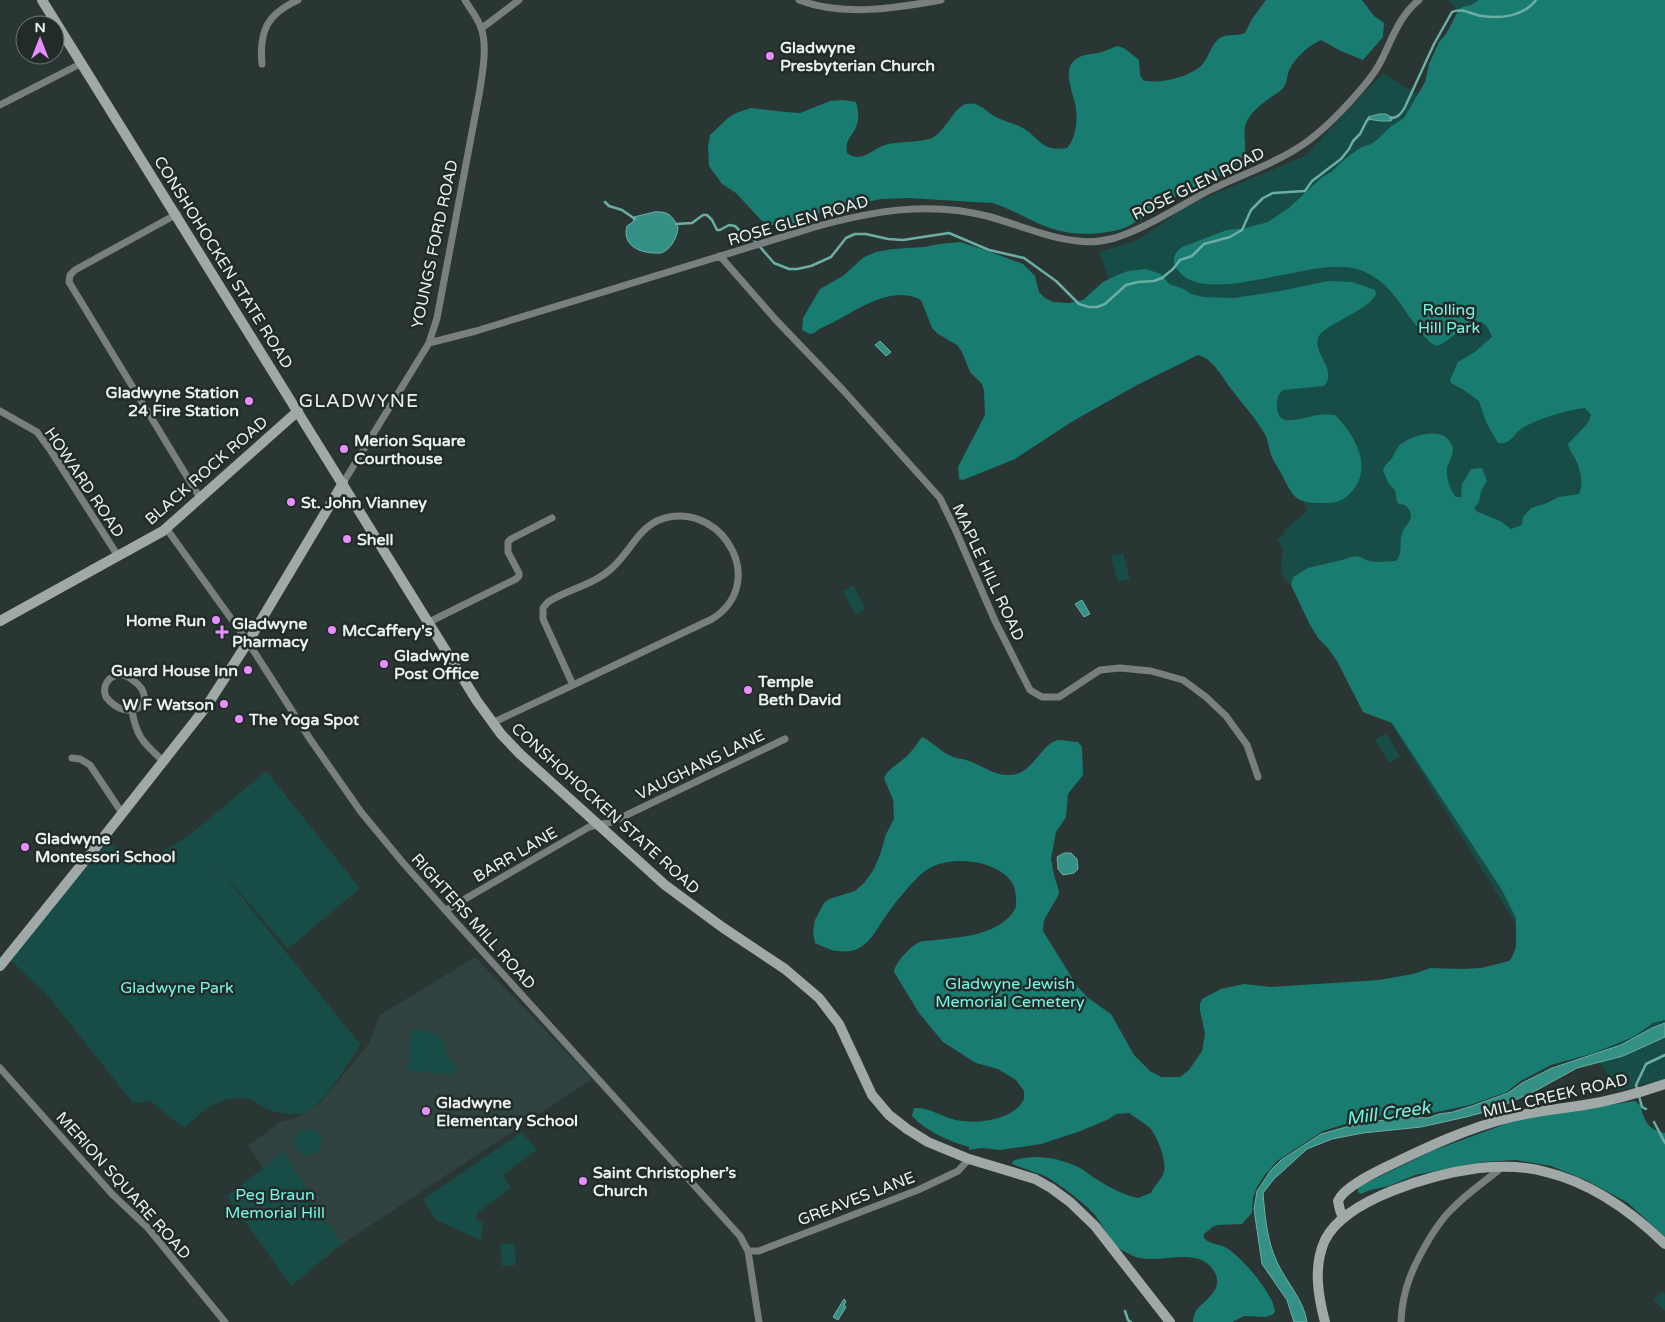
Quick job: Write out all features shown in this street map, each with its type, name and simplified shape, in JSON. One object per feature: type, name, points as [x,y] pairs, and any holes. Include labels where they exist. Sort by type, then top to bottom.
[{"type":"main road","name":"CONSHOHOCKEN STATE ROAD","points":[[42,0],[177,214],[492,723],[520,754],[665,885],[784,969],[815,994],[833,1015],[872,1095],[889,1115],[906,1129],[928,1142],[969,1159],[1034,1179],[1051,1188],[1070,1202],[1095,1226],[1170,1322]]},
{"type":"main road","name":"BLACK ROCK ROAD","points":[[0,621],[166,528],[298,411]]},
{"type":"main road","name":"YOUNGS FORD ROAD","points":[[0,966],[206,707],[248,642],[343,483]]},
{"type":"main road","name":"MILL CREEK ROAD","points":[[1343,1218],[1338,1201],[1346,1191],[1376,1172],[1434,1144],[1510,1117],[1543,1110],[1585,1105],[1665,1084]]},
{"type":"main road","points":[[1325,1322],[1318,1287],[1320,1257],[1330,1232],[1343,1218],[1375,1199],[1420,1182],[1469,1170],[1502,1167],[1527,1168],[1547,1172],[1581,1184],[1604,1196],[1626,1211],[1665,1244]]},
{"type":"street","points":[[262,64],[262,37],[266,26],[278,12],[298,0]]},
{"type":"street","name":"YOUNGS FORD ROAD","points":[[343,483],[429,343],[440,304],[479,95],[484,53],[482,28],[465,0]]},
{"type":"street","points":[[482,28],[519,0]]},
{"type":"street","points":[[799,0],[811,5],[848,10],[892,7],[941,0]]},
{"type":"street","name":"ROSE GLEN ROAD","points":[[429,343],[485,329],[770,240],[854,216],[888,210],[926,208],[970,212],[1078,241],[1104,241],[1116,238],[1143,226],[1211,189],[1283,156],[1307,141],[1330,121],[1362,87],[1382,58],[1403,17],[1419,0]]},
{"type":"street","points":[[0,105],[82,63]]},
{"type":"street","points":[[177,214],[75,270],[70,275],[69,282],[200,498]]},
{"type":"street","name":"MAPLE HILL ROAD","points":[[720,256],[776,320],[842,389],[940,498],[995,621],[1030,690],[1042,697],[1059,697],[1100,670],[1120,668],[1151,671],[1183,680],[1206,696],[1226,716],[1247,746],[1258,777]]},
{"type":"street","name":"HOWARD ROAD","points":[[0,411],[37,432],[118,556]]},
{"type":"street","points":[[492,723],[573,685],[712,619],[727,607],[737,590],[738,571],[734,553],[718,532],[707,523],[688,517],[674,516],[660,519],[643,530],[618,562],[609,570],[548,602],[542,611],[544,623],[573,685]]},
{"type":"street","points":[[429,622],[516,579],[519,573],[508,552],[508,542],[552,518]]},
{"type":"street","name":"RIGHTERS MILL ROAD","points":[[166,528],[248,642],[310,739],[362,812],[404,864],[740,1236],[748,1251],[759,1322]]},
{"type":"street","points":[[116,675],[125,675],[142,687],[144,692],[143,702],[140,707],[132,710],[121,709],[106,697],[105,686],[110,678],[116,675]]},
{"type":"street","points":[[132,710],[138,735],[163,762]]},
{"type":"street","name":"VAUGHANS LANE","points":[[599,825],[612,822],[785,739]]},
{"type":"street","points":[[72,758],[90,765],[122,813]]},
{"type":"street","name":"BARR LANE","points":[[446,910],[589,828],[599,825]]},
{"type":"street","name":"MERION SQUARE ROAD","points":[[0,1068],[112,1194],[148,1228],[225,1322]]},
{"type":"street","name":"GREAVES LANE","points":[[748,1251],[759,1251],[918,1190],[958,1171],[969,1159]]},
{"type":"street","points":[[1401,1322],[1403,1296],[1407,1282],[1418,1257],[1438,1225],[1453,1207],[1502,1167]]},
{"type":"shaded area","points":[[1386,114],[1393,118],[1391,121],[1368,119],[1368,117]]},
{"type":"shaded area","points":[[654,212],[663,212],[669,215],[674,219],[678,227],[672,244],[664,252],[660,253],[636,249],[629,242],[626,232],[627,226],[633,222],[634,217]]},
{"type":"shaded area","points":[[880,341],[891,352],[886,356],[875,345]]},
{"type":"shaded area","points":[[1082,600],[1090,614],[1084,617],[1075,604]]},
{"type":"shaded area","points":[[1064,853],[1071,853],[1077,859],[1078,869],[1074,873],[1063,875],[1058,869],[1057,857]]},
{"type":"shaded area","name":"Gladwyne Elementary School","points":[[475,957],[592,1079],[342,1244],[326,1258],[248,1146],[280,1122],[297,1118],[319,1104],[368,1045],[380,1015]]},
{"type":"shaded area","points":[[1665,1023],[1665,1037],[1623,1056],[1577,1068],[1537,1090],[1496,1109],[1421,1127],[1363,1133],[1332,1139],[1307,1149],[1274,1179],[1263,1193],[1271,1246],[1281,1269],[1302,1306],[1307,1322],[1294,1322],[1287,1300],[1262,1264],[1254,1209],[1257,1191],[1271,1170],[1281,1160],[1321,1134],[1357,1124],[1404,1117],[1428,1118],[1472,1106],[1508,1093],[1522,1083],[1552,1068],[1621,1045]]},
{"type":"shaded area","points":[[844,1299],[846,1301],[844,1306],[846,1307],[838,1320],[833,1317]]},
{"type":"green space","points":[[1266,0],[1362,0],[1374,16],[1384,23],[1383,37],[1363,60],[1321,40],[1312,45],[1292,65],[1282,89],[1254,111],[1249,118],[1244,131],[1245,152],[1240,161],[1225,173],[1179,195],[1138,221],[1118,230],[1084,234],[1071,233],[1046,227],[992,203],[907,198],[881,199],[823,212],[787,226],[775,226],[761,220],[736,193],[722,184],[709,166],[708,147],[710,135],[736,113],[751,108],[800,113],[830,101],[842,100],[856,102],[857,124],[847,144],[847,153],[852,156],[867,155],[885,145],[930,139],[943,129],[958,109],[971,103],[978,105],[996,117],[1028,131],[1046,146],[1058,149],[1067,148],[1073,138],[1076,127],[1076,109],[1069,74],[1072,63],[1076,59],[1117,46],[1124,48],[1139,60],[1140,75],[1143,80],[1165,81],[1174,79],[1190,73],[1202,65],[1219,39],[1225,36],[1245,33],[1252,19]]},
{"type":"green space","name":"Rolling Hill Park","points":[[1448,0],[1640,0],[1665,41],[1665,1079],[1617,1091],[1532,950],[1298,574],[1293,577],[1291,585],[1284,578],[1281,569],[1283,549],[1277,540],[1284,535],[1284,531],[1307,511],[1304,502],[1311,502],[1200,340],[1143,375],[1099,252],[1138,240],[1188,205],[1305,156],[1383,73],[1429,102],[1467,20]]},
{"type":"green space","name":"Rolling Hill Park","points":[[1479,0],[1665,0],[1665,1020],[1653,1023],[1633,1037],[1591,1054],[1551,1065],[1519,1082],[1507,1092],[1470,1105],[1432,1113],[1364,1118],[1323,1131],[1277,1161],[1257,1187],[1253,1198],[1252,1213],[1242,1224],[1214,1226],[1204,1234],[1206,1240],[1225,1247],[1248,1267],[1269,1296],[1275,1312],[1265,1317],[1244,1316],[1232,1322],[1193,1322],[1196,1311],[1212,1295],[1217,1285],[1215,1273],[1208,1264],[1199,1259],[1188,1257],[1153,1259],[1131,1255],[1115,1245],[1093,1213],[1057,1183],[1045,1176],[1012,1164],[1013,1161],[1029,1157],[1069,1163],[1079,1167],[1116,1190],[1138,1198],[1151,1193],[1162,1177],[1165,1167],[1161,1148],[1147,1125],[1129,1113],[1116,1114],[1109,1119],[1078,1132],[1041,1144],[1000,1150],[982,1148],[969,1150],[969,1147],[945,1139],[931,1131],[912,1116],[914,1108],[919,1108],[961,1121],[992,1120],[1011,1113],[1019,1107],[1024,1099],[1024,1091],[1016,1080],[998,1069],[976,1063],[943,1042],[919,1013],[894,972],[904,954],[920,942],[973,935],[991,929],[1007,919],[1016,906],[1016,895],[1011,881],[1001,872],[975,862],[955,861],[936,865],[917,878],[896,902],[868,941],[852,951],[834,950],[815,943],[813,931],[815,920],[824,903],[829,899],[855,891],[864,883],[874,869],[886,834],[894,819],[893,800],[884,778],[889,771],[911,752],[922,737],[953,757],[964,759],[1004,775],[1018,774],[1025,770],[1052,742],[1060,740],[1078,742],[1082,747],[1083,775],[1068,794],[1066,817],[1056,832],[1051,859],[1059,891],[1044,920],[1043,931],[1077,986],[1088,998],[1111,1014],[1134,1055],[1150,1071],[1161,1077],[1180,1077],[1189,1070],[1202,1051],[1205,1034],[1200,1004],[1202,999],[1221,989],[1244,984],[1271,987],[1379,980],[1413,974],[1431,968],[1481,968],[1509,961],[1512,957],[1516,947],[1516,918],[1502,890],[1392,723],[1363,712],[1337,661],[1318,638],[1309,623],[1291,585],[1293,577],[1308,568],[1353,556],[1373,562],[1396,561],[1400,551],[1402,533],[1411,515],[1405,505],[1397,502],[1395,490],[1388,483],[1383,470],[1398,447],[1406,441],[1428,434],[1443,436],[1448,440],[1453,451],[1447,468],[1447,476],[1456,497],[1461,497],[1462,484],[1471,469],[1482,468],[1487,481],[1481,491],[1479,502],[1474,508],[1478,512],[1500,521],[1511,529],[1522,525],[1523,517],[1531,508],[1559,497],[1579,494],[1581,486],[1580,471],[1568,444],[1588,423],[1591,415],[1585,408],[1554,415],[1520,429],[1506,442],[1498,443],[1486,422],[1479,401],[1451,383],[1450,380],[1458,362],[1475,352],[1492,337],[1487,327],[1481,322],[1467,325],[1437,346],[1424,336],[1385,285],[1368,273],[1357,269],[1338,267],[1314,269],[1235,283],[1211,284],[1191,280],[1177,269],[1174,260],[1175,254],[1182,247],[1227,230],[1246,228],[1268,222],[1290,207],[1346,158],[1362,147],[1371,144],[1390,127],[1404,118],[1425,82],[1429,64],[1439,42],[1446,34],[1457,13],[1462,7],[1471,5]]},
{"type":"green space","points":[[960,242],[1023,264],[1035,276],[1039,292],[1053,302],[1069,303],[1083,300],[1103,282],[1115,276],[1128,271],[1146,269],[1161,274],[1169,284],[1203,297],[1234,298],[1328,281],[1352,282],[1375,290],[1376,294],[1365,306],[1328,328],[1318,338],[1317,344],[1328,374],[1328,380],[1324,386],[1283,390],[1277,401],[1277,408],[1282,419],[1293,420],[1320,415],[1335,415],[1350,434],[1360,455],[1362,466],[1360,477],[1355,487],[1346,497],[1334,502],[1312,503],[1305,502],[1296,497],[1274,460],[1266,436],[1258,424],[1218,370],[1204,357],[1198,355],[1137,385],[1073,421],[1015,459],[963,480],[959,479],[958,467],[985,415],[984,391],[982,384],[970,372],[957,345],[938,334],[932,328],[921,300],[910,296],[898,295],[887,297],[864,306],[814,333],[810,334],[802,330],[803,318],[820,289],[843,276],[864,257],[876,252],[893,249]]},
{"type":"green space","points":[[1123,553],[1130,579],[1118,582],[1111,556]]},
{"type":"green space","points":[[853,585],[866,609],[856,615],[843,591]]},
{"type":"green space","points":[[1386,733],[1400,756],[1389,763],[1375,740]]},
{"type":"green space","name":"Gladwyne Park","points":[[266,771],[360,888],[288,949],[211,859],[360,1044],[335,1083],[313,1108],[306,1112],[297,1114],[279,1113],[269,1110],[252,1100],[233,1098],[210,1106],[184,1128],[150,1101],[133,1103],[48,996],[9,959],[108,842],[141,866],[191,834]]},
{"type":"green space","points":[[411,1030],[426,1031],[437,1035],[441,1039],[446,1059],[452,1060],[456,1066],[456,1071],[452,1075],[408,1070]]},
{"type":"green space","points":[[1635,1101],[1640,1105],[1650,1127],[1665,1133],[1665,1237],[1628,1203],[1588,1181],[1551,1166],[1516,1160],[1482,1162],[1415,1175],[1389,1186],[1361,1194],[1358,1192],[1358,1187],[1432,1151],[1519,1119]]},
{"type":"green space","points":[[308,1129],[317,1133],[321,1142],[317,1151],[308,1155],[299,1151],[295,1142],[299,1133]]},
{"type":"green space","points":[[522,1132],[537,1150],[503,1175],[511,1188],[477,1213],[476,1220],[483,1222],[481,1240],[436,1220],[423,1199]]},
{"type":"green space","name":"Peg Braun Memorial Hill","points":[[284,1152],[341,1244],[291,1286],[227,1196]]},
{"type":"green space","points":[[514,1243],[516,1265],[502,1266],[500,1244]]},
{"type":"green space","points":[[1662,1291],[1665,1294],[1665,1311],[1654,1300]]},
{"type":"waterway","points":[[1390,118],[1399,115],[1405,107],[1434,44],[1452,12],[1460,10],[1482,16],[1497,17],[1512,15],[1525,10],[1536,0]]},
{"type":"waterway","points":[[676,224],[692,223],[703,215],[707,215],[717,230],[729,225],[735,226],[739,230],[747,232],[774,263],[789,269],[811,266],[831,257],[846,238],[855,234],[903,240],[949,233],[989,250],[1024,258],[1056,281],[1079,304],[1097,307],[1105,304],[1126,285],[1162,278],[1180,260],[1192,256],[1204,244],[1230,237],[1242,230],[1251,210],[1263,198],[1273,193],[1305,191],[1312,181],[1341,159],[1360,134],[1369,118]]},
{"type":"waterway","points":[[605,202],[609,206],[622,210],[635,219]]},
{"type":"waterway","points":[[1638,1091],[1636,1085],[1646,1064],[1665,1055]]},
{"type":"waterway","points":[[1639,1096],[1642,1107],[1646,1109]]},
{"type":"waterway","points":[[1654,1122],[1665,1143]]},
{"type":"waterway","points":[[1125,1311],[1128,1320],[1131,1322]]},
{"type":"place","name":"Gladwyne Presbyterian Church","points":[[770,56]]},
{"type":"place","name":"Gladwyne Station 24 Fire Station","points":[[249,401]]},
{"type":"place","name":"Merion Square Courthouse","points":[[344,449]]},
{"type":"place","name":"St. John Vianney","points":[[291,502]]},
{"type":"place","name":"Shell","points":[[347,539]]},
{"type":"place","name":"Home Run","points":[[216,620]]},
{"type":"place","name":"McCaffery's","points":[[332,630]]},
{"type":"place","name":"Gladwyne Pharmacy","points":[[222,632]]},
{"type":"place","name":"Gladwyne Post Office","points":[[384,664]]},
{"type":"place","name":"Guard House Inn","points":[[248,670]]},
{"type":"place","name":"Temple Beth David","points":[[748,690]]},
{"type":"place","name":"W F Watson","points":[[224,704]]},
{"type":"place","name":"The Yoga Spot","points":[[239,719]]},
{"type":"place","name":"Gladwyne Montessori School","points":[[25,847]]},
{"type":"place","name":"Gladwyne Elementary School","points":[[426,1111]]},
{"type":"place","name":"Saint Christopher’s Church","points":[[583,1181]]},
{"type":"district","name":"GLADWYNE","points":[[359,400]]},
{"type":"park label","name":"Gladwyne Jewish Memorial Cemetery","points":[[1010,992]]},
{"type":"water label","name":"Mill Creek","points":[[1388,1113]]}]
